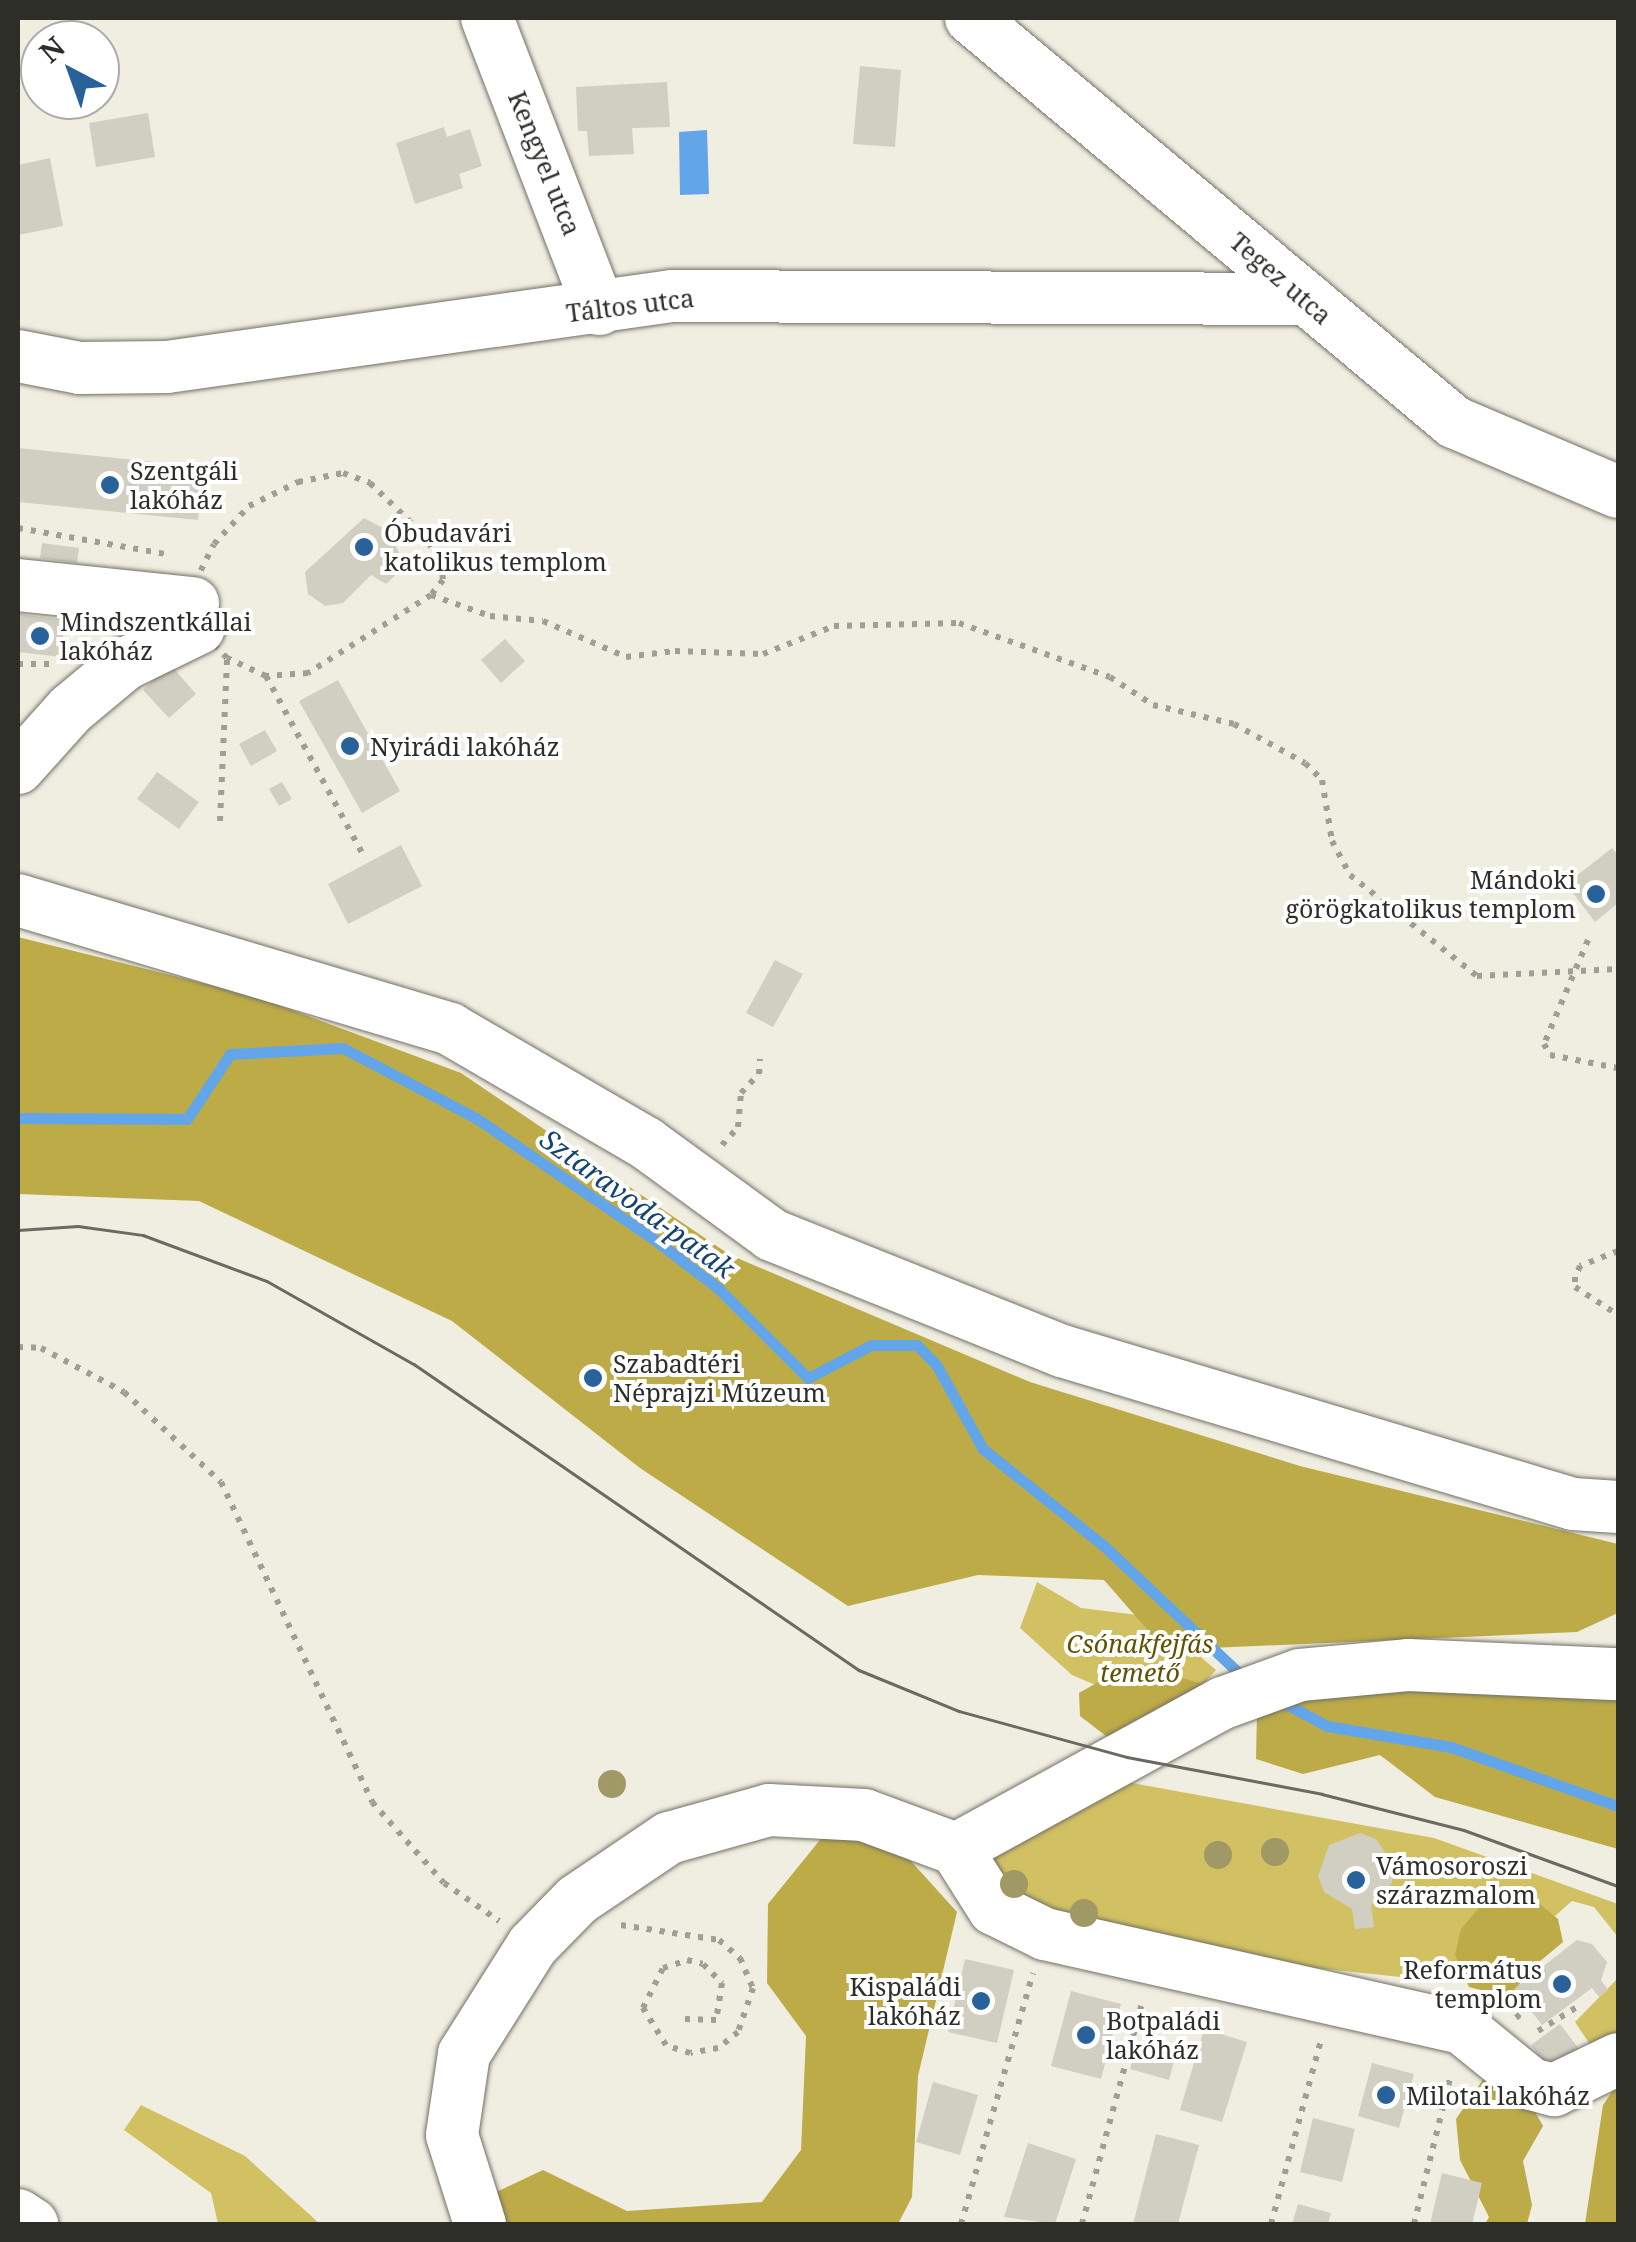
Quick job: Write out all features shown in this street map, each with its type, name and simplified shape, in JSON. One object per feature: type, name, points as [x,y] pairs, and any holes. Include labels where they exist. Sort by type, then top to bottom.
[{"type":"street","name":"Kengyel utca","points":[[487,18],[599,310]]},
{"type":"street","name":"Tegez utca","points":[[971,18],[1454,422],[1618,492]]},
{"type":"street","name":"Táltos utca","points":[[18,356],[80,368],[167,366],[599,310],[672,296],[1307,299]]},
{"type":"street","points":[[18,585],[195,601]]},
{"type":"street","points":[[18,768],[195,601]]},
{"type":"street","points":[[18,900],[450,1029],[646,1143],[772,1235],[1062,1351],[1574,1504],[1618,1507]]},
{"type":"street","points":[[956,1849],[1223,1703],[1300,1675],[1408,1665],[1618,1674]]},
{"type":"street","points":[[480,2224],[452,2135],[464,2054],[533,1945],[577,1900],[669,1838],[769,1810],[864,1815],[956,1849],[994,1908],[1044,1934],[1462,2028],[1531,2084],[1554,2090],[1618,2059]]},
{"type":"street","points":[[18,2215],[32,2224]]},
{"type":"path","points":[[220,822],[195,601],[214,544],[249,506],[298,482],[343,474],[370,483],[421,532],[441,561],[442,580],[430,595],[308,674],[266,676]]},
{"type":"path","points":[[18,528],[159,548],[195,601],[266,676],[362,853]]},
{"type":"path","points":[[430,595],[490,616],[543,621],[626,657],[674,651],[763,654],[834,626],[973,627],[1110,677],[1154,705],[1234,724],[1264,746],[1305,762],[1322,780],[1332,841],[1350,875],[1477,976],[1618,969]]},
{"type":"path","points":[[1588,940],[1544,1044],[1550,1055],[1618,1068]]},
{"type":"path","points":[[708,1189],[716,1152],[738,1127],[741,1093],[759,1074],[760,1059]]},
{"type":"path","points":[[1618,1251],[1580,1266],[1575,1287],[1618,1315]]},
{"type":"path","points":[[18,1347],[41,1348],[124,1392],[221,1482],[372,1802],[444,1883],[533,1945]]},
{"type":"path","points":[[577,1900],[636,1931],[720,1940],[740,1958],[753,1988],[738,2032],[718,2048],[690,2053],[666,2046],[643,2008],[663,1968],[687,1960],[703,1964],[722,1983],[716,2020],[685,2019]]},
{"type":"path","points":[[960,2224],[1044,1934]]},
{"type":"path","points":[[1082,2224],[1154,1959]]},
{"type":"path","points":[[1271,2224],[1332,2000]]},
{"type":"green space","name":"Csónakfejfás temető","points":[[1037,1582],[1081,1608],[1154,1617],[1216,1670],[1191,1698],[1142,1705],[1072,1675],[1020,1628]]},
{"type":"green space","points":[[1110,1779],[1434,1838],[1618,1904],[1618,1937],[1594,1907],[1572,1901],[1489,1974],[1439,1981],[1211,1957],[1032,1910],[997,1887],[988,1851]]},
{"type":"green space","points":[[1618,1978],[1618,2038],[1593,2049],[1575,2022]]},
{"type":"green space","points":[[141,2105],[245,2156],[320,2224],[218,2224],[211,2193],[124,2130]]},
{"type":"shaded area","points":[[18,937],[254,996],[461,1073],[730,1255],[1030,1382],[1300,1466],[1618,1544],[1618,1613],[1577,1632],[1165,1650],[1104,1580],[978,1575],[848,1606],[640,1468],[452,1321],[199,1201],[18,1194]]},
{"type":"shaded area","points":[[1116,1672],[1165,1673],[1217,1688],[1189,1741],[1106,1736],[1080,1716],[1079,1693]]},
{"type":"shaded area","points":[[1316,1683],[1618,1693],[1618,1849],[1435,1797],[1380,1755],[1303,1774],[1256,1759],[1257,1712]]},
{"type":"shaded area","points":[[828,1830],[900,1849],[957,1912],[918,2076],[912,2197],[898,2224],[504,2224],[490,2195],[543,2170],[627,2211],[762,2202],[801,2150],[806,2036],[767,1983],[768,1904]]},
{"type":"shaded area","points":[[1524,1891],[1558,1919],[1563,1942],[1527,1972],[1511,1998],[1469,1987],[1455,1955],[1461,1929],[1487,1898]]},
{"type":"shaded area","points":[[1486,2075],[1529,2101],[1543,2126],[1523,2161],[1532,2205],[1527,2224],[1485,2224],[1489,2217],[1460,2160],[1456,2119]]},
{"type":"shaded area","points":[[1618,2083],[1618,2224],[1585,2224],[1603,2105]]},
{"type":"water","points":[[707,130],[709,194],[680,195],[679,132]]},
{"type":"building","points":[[860,66],[901,70],[895,147],[853,144]]},
{"type":"building","points":[[667,82],[670,127],[632,128],[634,154],[589,156],[587,131],[578,131],[576,87]]},
{"type":"building","points":[[148,113],[155,157],[96,167],[89,123]]},
{"type":"building","points":[[444,127],[447,137],[470,129],[482,166],[459,174],[463,188],[415,204],[396,143]]},
{"type":"building","points":[[50,158],[63,226],[18,235],[18,165]]},
{"type":"building","name":"Szentgáli lakóház","points":[[18,448],[204,467],[198,520],[18,502]]},
{"type":"building","name":"Óbudavári katolikus templom","points":[[364,518],[387,530],[406,565],[386,584],[371,575],[343,603],[325,606],[308,594],[305,572]]},
{"type":"building","points":[[42,543],[79,548],[77,563],[40,558]]},
{"type":"building","name":"Mindszentkállai lakóház","points":[[18,614],[65,620],[61,657],[18,652]]},
{"type":"building","points":[[505,639],[525,661],[501,683],[481,660]]},
{"type":"building","points":[[170,664],[196,694],[169,718],[143,690]]},
{"type":"building","name":"Nyirádi lakóház","points":[[338,680],[400,791],[362,813],[299,701]]},
{"type":"building","points":[[265,730],[277,751],[251,766],[239,744]]},
{"type":"building","points":[[157,772],[199,802],[179,829],[137,799]]},
{"type":"building","points":[[282,782],[292,799],[279,806],[269,789]]},
{"type":"building","points":[[401,845],[422,886],[348,924],[328,884]]},
{"type":"building","name":"Mándoki görögkatolikus templom","points":[[1612,848],[1618,855],[1618,903],[1595,922],[1566,884]]},
{"type":"building","points":[[775,960],[803,974],[773,1027],[746,1013]]},
{"type":"building","name":"Vámosoroszi szárazmalom","points":[[1360,1833],[1376,1839],[1394,1866],[1392,1883],[1371,1905],[1374,1927],[1355,1929],[1352,1909],[1324,1892],[1318,1876],[1329,1845]]},
{"type":"building","name":"Református templom","points":[[1577,1940],[1592,1944],[1607,1962],[1601,1980],[1608,1990],[1599,1997],[1592,1988],[1542,2025],[1514,1989]]},
{"type":"building","name":"Kispaládi lakóház","points":[[965,1959],[1014,1970],[997,2043],[948,2032]]},
{"type":"building","name":"Botpaládi lakóház","points":[[1071,1991],[1121,2004],[1101,2079],[1051,2066]]},
{"type":"building","points":[[1560,2024],[1582,2053],[1553,2074],[1531,2045]]},
{"type":"building","points":[[1204,2029],[1247,2042],[1222,2122],[1180,2110]]},
{"type":"building","points":[[1137,2043],[1176,2054],[1169,2080],[1130,2069]]},
{"type":"building","name":"Milotai lakóház","points":[[1372,2063],[1414,2074],[1399,2128],[1358,2116]]},
{"type":"building","points":[[933,2082],[978,2095],[960,2155],[916,2142]]},
{"type":"building","points":[[1313,2118],[1355,2129],[1342,2182],[1300,2172]]},
{"type":"building","points":[[1156,2134],[1199,2145],[1178,2224],[1133,2224]]},
{"type":"building","points":[[1028,2143],[1076,2159],[1055,2224],[1004,2217]]},
{"type":"building","points":[[1442,2173],[1482,2183],[1472,2224],[1430,2224]]},
{"type":"building","points":[[1298,2204],[1331,2213],[1328,2224],[1292,2224]]},
{"type":"waterway","name":"Sztaravoda-patak","points":[[18,1118],[187,1119],[230,1054],[343,1048],[476,1118],[655,1240],[718,1288],[808,1378],[871,1345],[917,1345],[937,1366],[983,1449],[1104,1546],[1245,1679]]},
{"type":"waterway","name":"Sztaravoda-patak","points":[[1277,1699],[1327,1726],[1451,1747],[1618,1806]]},
{"type":"tram line","points":[[18,1230],[78,1226],[143,1235],[267,1281],[414,1364],[859,1670],[959,1711],[1127,1757],[1322,1794],[1464,1830],[1618,1886]]},
{"type":"place","name":"Szentgáli lakóház","points":[[110,485]]},
{"type":"place","name":"Óbudavári katolikus templom","points":[[364,547]]},
{"type":"place","name":"Mindszentkállai lakóház","points":[[40,636]]},
{"type":"place","name":"Nyirádi lakóház","points":[[350,746]]},
{"type":"place","name":"Mándoki görögkatolikus templom","points":[[1596,894]]},
{"type":"place","name":"Szabadtéri Néprajzi Múzeum","points":[[593,1378]]},
{"type":"place","name":"Vámosoroszi szárazmalom","points":[[1356,1880]]},
{"type":"place","name":"Református templom","points":[[1562,1984]]},
{"type":"place","name":"Kispaládi lakóház","points":[[981,2001]]},
{"type":"place","name":"Botpaládi lakóház","points":[[1086,2035]]},
{"type":"place","name":"Milotai lakóház","points":[[1386,2095]]}]
